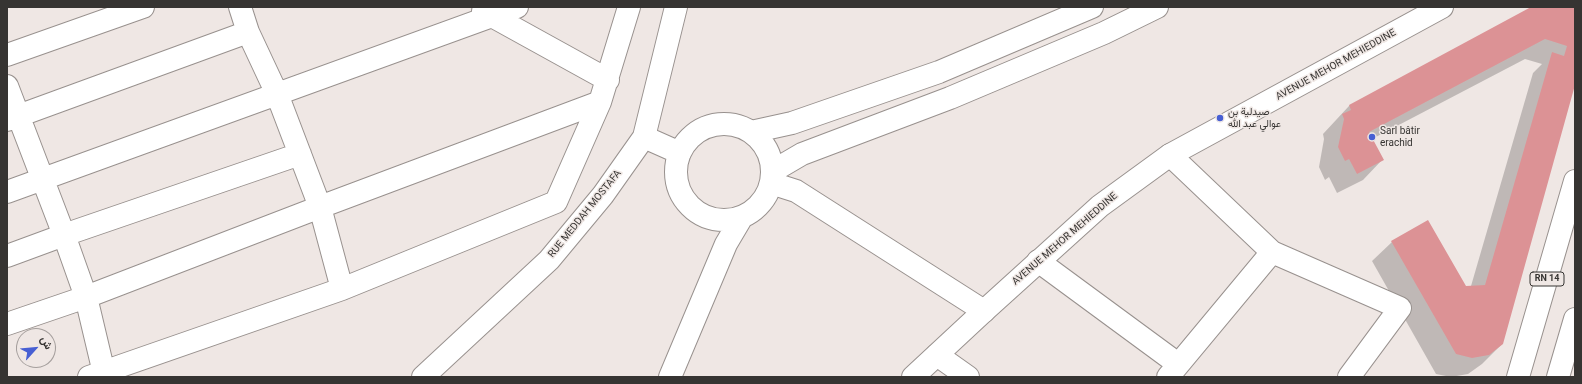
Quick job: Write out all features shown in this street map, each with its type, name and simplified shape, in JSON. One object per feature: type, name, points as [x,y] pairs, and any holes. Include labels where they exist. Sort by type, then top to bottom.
[{"type":"street","points":[[7,55],[143,7]]},
{"type":"street","points":[[240,7],[248,32],[277,94],[320,207],[342,289]]},
{"type":"street","points":[[7,192],[277,94],[485,10],[517,7]]},
{"type":"street","points":[[7,86],[13,118],[42,179],[86,297],[97,375],[342,289],[556,202],[600,102],[608,80],[629,7]]},
{"type":"street","name":"RUE MEDDAH MOSTAFA","points":[[423,377],[549,260],[603,195],[644,137],[676,7]]},
{"type":"street","points":[[751,132],[792,123],[939,72],[1092,7]]},
{"type":"street","points":[[772,177],[802,154],[950,98],[1104,33],[1156,7]]},
{"type":"street","name":"AVENUE MEHOR MEHIEDDINE","points":[[913,377],[1038,261],[1100,206],[1170,155],[1442,7]]},
{"type":"street","points":[[485,10],[608,80]]},
{"type":"street","points":[[13,118],[248,32]]},
{"type":"street","points":[[7,324],[86,297],[600,102]]},
{"type":"street","points":[[725,124],[738,126],[751,132],[767,149],[771,160],[772,177],[767,194],[761,204],[752,212],[728,221],[714,220],[701,214],[690,206],[681,194],[677,181],[676,166],[680,153],[687,141],[698,132],[711,126],[725,124]]},
{"type":"street","points":[[644,137],[680,153]]},
{"type":"street","points":[[7,256],[300,154]]},
{"type":"street","points":[[1170,155],[1272,252],[1400,308],[1349,377]]},
{"type":"street","points":[[772,177],[984,311]]},
{"type":"street","name":"RN 14","points":[[1518,377],[1575,181]]},
{"type":"street","points":[[670,377],[726,244],[742,217]]},
{"type":"street","points":[[1038,261],[1173,371],[1272,252]]},
{"type":"street","points":[[1558,377],[1575,319]]},
{"type":"street","points":[[938,355],[968,377]]},
{"type":"building","points":[[1531,7],[1575,7],[1575,85],[1503,344],[1489,355],[1472,358],[1456,354],[1391,241],[1428,220],[1466,286],[1485,285],[1552,52],[1564,56],[1567,46],[1545,39],[1369,132],[1384,160],[1357,174],[1349,159],[1345,161],[1338,147],[1344,119],[1342,114],[1351,110],[1349,105]]},
{"type":"place","name":"صيدلية بن عوالي عبد الله","points":[[1220,118]]},
{"type":"place","name":"Sarl bâtir erachid","points":[[1372,137]]}]
